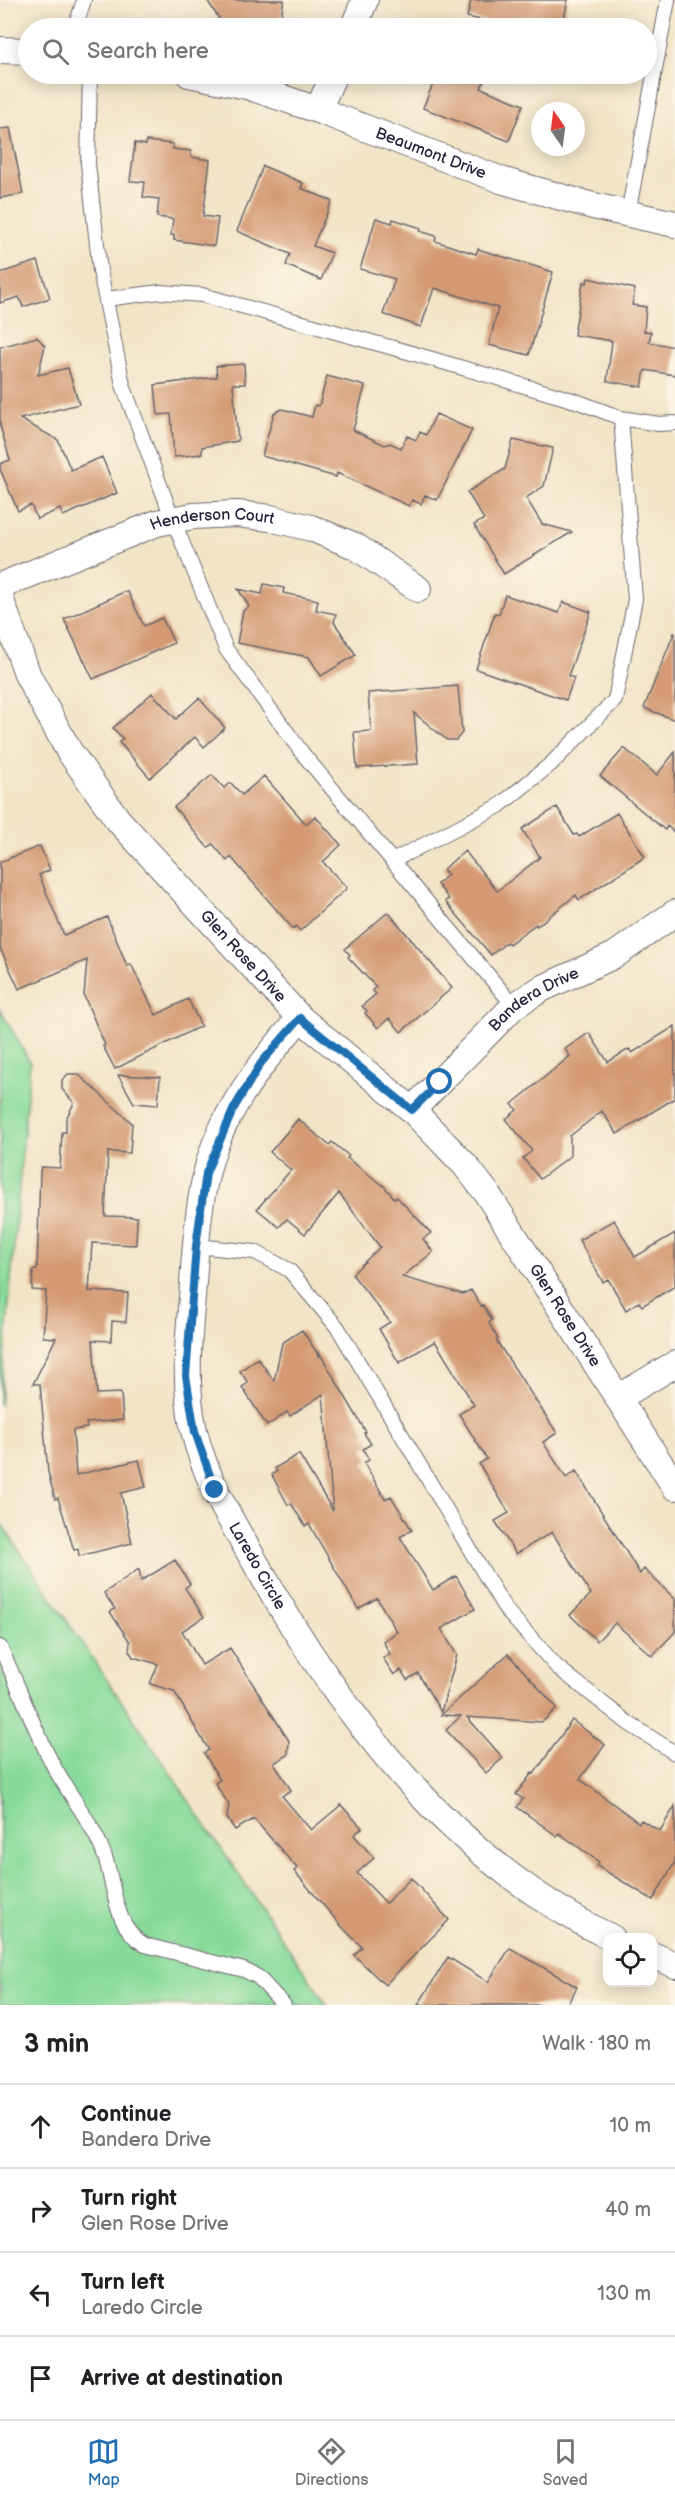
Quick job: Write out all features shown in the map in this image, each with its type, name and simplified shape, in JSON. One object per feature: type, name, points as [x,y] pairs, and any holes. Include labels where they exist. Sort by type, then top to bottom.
[{"type":"street","points":[[357,18],[365,0]]},
{"type":"street","points":[[0,50],[18,51]]},
{"type":"street","name":"Beaumont Drive","points":[[237,84],[318,110],[504,181],[675,224]]},
{"type":"street","points":[[318,110],[329,84]]},
{"type":"street","name":"Henderson Court","points":[[0,586],[157,523],[237,514],[270,518],[311,528],[355,546],[418,589]]},
{"type":"street","name":"Glen Rose Drive","points":[[0,598],[28,676],[69,751],[118,820],[300,1018],[412,1110],[465,1165],[486,1192],[675,1487]]},
{"type":"street","name":"Bandera Drive","points":[[412,1110],[514,1006],[541,989],[615,955],[675,913]]},
{"type":"street","name":"Laredo Circle","points":[[300,1018],[261,1063],[234,1108],[213,1151],[206,1173],[196,1246],[186,1376],[195,1432],[215,1490],[281,1608],[349,1709],[401,1774],[461,1836],[524,1887],[603,1933]]},
{"type":"street","points":[[618,1398],[675,1364]]},
{"type":"street","points":[[657,1957],[675,1965]]},
{"type":"lane","points":[[78,18],[84,0]]},
{"type":"lane","points":[[657,59],[668,0]]},
{"type":"lane","points":[[90,84],[88,164],[100,271],[123,385],[173,520],[226,649],[303,754],[514,1006]]},
{"type":"lane","points":[[628,214],[652,84]]},
{"type":"lane","points":[[106,299],[160,292],[202,295],[576,401],[621,418],[659,424],[675,423]]},
{"type":"lane","points":[[392,861],[499,806],[550,764],[615,700],[635,599],[621,418]]},
{"type":"lane","points":[[196,1246],[255,1252],[289,1270],[338,1328],[506,1610],[557,1667],[628,1723],[675,1753]]},
{"type":"lane","points":[[0,1647],[53,1765],[98,1839],[118,1906],[126,1928],[133,1938],[145,1945],[244,1970],[258,1977],[284,2005]]},
{"type":"green space","points":[[0,1009],[30,1062],[0,1406]]},
{"type":"green space","points":[[0,1522],[327,2005],[0,2005]]},
{"type":"building","points":[[207,0],[284,0],[281,18],[219,18]]},
{"type":"building","points":[[471,0],[568,0],[564,18],[467,17]]},
{"type":"building","points":[[433,84],[483,84],[481,88],[523,105],[509,141],[423,108]]},
{"type":"building","points":[[10,128],[23,194],[0,198],[0,129]]},
{"type":"building","points":[[146,141],[173,144],[173,149],[191,151],[191,157],[210,160],[203,216],[218,218],[214,246],[174,240],[174,235],[171,235],[173,219],[157,217],[159,199],[143,197],[145,182],[130,181],[135,143],[146,145]]},
{"type":"building","points":[[263,166],[303,183],[301,188],[332,201],[313,246],[332,253],[321,280],[286,265],[290,254],[237,231]]},
{"type":"building","points":[[376,218],[392,223],[393,219],[421,228],[420,231],[436,236],[435,241],[476,254],[478,249],[553,272],[529,355],[489,345],[498,308],[434,288],[421,327],[383,314],[395,279],[360,269]]},
{"type":"building","points":[[38,261],[50,298],[23,307],[19,297],[0,303],[0,273]]},
{"type":"building","points":[[588,278],[635,289],[632,305],[646,307],[644,331],[651,332],[649,342],[675,347],[675,375],[645,370],[642,387],[607,381],[612,341],[574,335],[583,282],[587,283]]},
{"type":"building","points":[[37,337],[45,346],[38,375],[68,368],[79,404],[20,419],[58,440],[71,470],[102,457],[117,493],[63,516],[60,509],[37,519],[31,505],[18,511],[0,469],[0,464],[10,460],[0,425],[0,347]]},
{"type":"building","points":[[244,364],[245,384],[233,384],[238,441],[202,447],[202,454],[174,457],[171,414],[158,415],[155,385],[217,377],[216,366]]},
{"type":"building","points":[[327,376],[365,386],[353,430],[385,445],[390,443],[401,448],[407,436],[416,440],[420,432],[426,435],[436,414],[472,430],[437,500],[425,495],[421,504],[412,500],[409,506],[337,473],[336,477],[262,456],[274,413],[282,409],[312,417],[315,405],[319,406]]},
{"type":"building","points":[[513,440],[553,448],[544,486],[526,498],[542,524],[572,532],[504,574],[474,525],[484,519],[467,492],[505,469]]},
{"type":"building","points":[[264,584],[284,588],[283,593],[318,600],[316,610],[336,614],[334,622],[356,655],[321,676],[309,657],[237,643],[243,611],[249,606],[238,589],[262,594]]},
{"type":"building","points":[[128,592],[144,626],[162,618],[174,643],[93,679],[64,619]]},
{"type":"building","points":[[505,595],[559,613],[563,602],[591,612],[568,676],[574,678],[566,700],[476,669],[495,613],[499,614]]},
{"type":"building","points":[[675,633],[675,720],[644,708]]},
{"type":"building","points":[[458,686],[462,733],[456,740],[447,740],[414,713],[418,764],[357,768],[354,732],[371,731],[368,693]]},
{"type":"building","points":[[152,693],[176,719],[199,698],[225,728],[204,747],[195,737],[150,778],[119,742],[123,739],[113,728]]},
{"type":"building","points":[[624,748],[657,775],[675,752],[675,833],[667,826],[665,830],[600,776]]},
{"type":"building","points":[[212,775],[224,788],[231,783],[242,795],[264,776],[306,824],[315,816],[341,845],[323,862],[347,888],[300,931],[296,926],[293,929],[231,857],[227,861],[213,844],[208,848],[174,807]]},
{"type":"building","points":[[557,807],[574,835],[577,834],[579,837],[617,813],[645,857],[579,900],[576,895],[537,926],[536,924],[509,944],[507,942],[491,955],[445,901],[449,899],[437,884],[448,875],[443,869],[465,851],[497,891],[540,857],[522,829]]},
{"type":"building","points":[[40,846],[50,870],[39,875],[64,935],[107,917],[127,966],[131,964],[156,1015],[188,999],[201,1026],[115,1069],[103,1046],[105,1045],[84,996],[87,960],[19,989],[0,948],[0,862]]},
{"type":"building","points":[[388,912],[452,988],[401,1032],[389,1018],[378,1028],[365,1013],[367,1011],[362,1006],[376,994],[372,990],[376,987],[348,957],[350,955],[345,949]]},
{"type":"building","points":[[675,1026],[675,1098],[617,1134],[602,1111],[570,1136],[570,1156],[540,1179],[523,1158],[532,1151],[506,1119],[517,1110],[512,1104],[570,1056],[565,1049],[589,1033],[608,1062],[629,1049],[632,1053]]},
{"type":"building","points":[[68,1074],[78,1074],[132,1123],[130,1153],[108,1152],[105,1216],[137,1217],[136,1245],[92,1243],[89,1291],[128,1293],[126,1322],[112,1321],[111,1341],[93,1340],[97,1394],[121,1393],[123,1420],[86,1423],[87,1428],[73,1430],[76,1475],[139,1460],[146,1487],[121,1493],[132,1543],[79,1556],[78,1549],[74,1550],[58,1498],[55,1499],[48,1472],[40,1384],[33,1384],[56,1338],[43,1337],[46,1291],[32,1290],[33,1270],[37,1270],[40,1172],[41,1167],[60,1168],[62,1132],[66,1132],[66,1119],[74,1103],[62,1089],[62,1080]]},
{"type":"building","points":[[118,1075],[160,1077],[158,1105],[134,1103]]},
{"type":"building","points":[[298,1119],[329,1145],[332,1142],[349,1156],[347,1158],[384,1186],[395,1199],[397,1197],[431,1233],[423,1239],[433,1252],[402,1277],[463,1294],[471,1290],[481,1306],[483,1305],[492,1320],[489,1323],[498,1339],[496,1340],[557,1433],[543,1442],[566,1478],[576,1471],[640,1574],[644,1569],[675,1599],[675,1632],[652,1656],[615,1623],[597,1641],[570,1615],[591,1594],[552,1532],[516,1554],[495,1521],[509,1513],[479,1464],[487,1459],[459,1414],[474,1405],[435,1341],[399,1363],[379,1329],[390,1322],[352,1274],[380,1247],[339,1193],[305,1234],[287,1219],[279,1227],[257,1209],[291,1170],[270,1152]]},
{"type":"building","points":[[614,1220],[635,1257],[675,1233],[675,1286],[642,1306],[639,1302],[626,1310],[608,1279],[603,1282],[579,1240]]},
{"type":"building","points":[[302,1330],[319,1356],[319,1352],[366,1432],[364,1433],[371,1444],[363,1449],[369,1460],[364,1463],[385,1499],[391,1496],[412,1530],[400,1537],[433,1590],[456,1576],[475,1609],[441,1629],[457,1655],[441,1712],[418,1673],[407,1680],[401,1670],[394,1675],[383,1658],[390,1654],[383,1641],[397,1632],[377,1598],[358,1609],[309,1524],[305,1526],[291,1503],[288,1505],[272,1475],[277,1471],[275,1468],[299,1454],[333,1511],[323,1394],[290,1416],[287,1412],[267,1426],[242,1387],[248,1383],[240,1371],[258,1358],[274,1381],[282,1343]]},
{"type":"building","points":[[175,1560],[190,1584],[185,1588],[204,1617],[182,1631],[202,1665],[230,1648],[289,1741],[288,1755],[274,1763],[291,1790],[282,1796],[311,1830],[341,1805],[362,1828],[354,1835],[374,1858],[357,1873],[386,1903],[411,1878],[449,1920],[385,1985],[354,1955],[362,1947],[294,1871],[297,1868],[254,1819],[235,1830],[227,1818],[229,1805],[215,1783],[220,1780],[204,1753],[209,1750],[174,1691],[150,1684],[158,1664],[133,1657],[129,1651],[130,1642],[110,1612],[115,1609],[104,1593],[139,1569],[141,1581]]},
{"type":"building","points":[[508,1654],[557,1708],[542,1722],[467,1717],[503,1758],[486,1773],[446,1730],[461,1716],[441,1715]]},
{"type":"building","points":[[572,1720],[605,1745],[580,1779],[639,1823],[641,1820],[660,1831],[675,1806],[675,1862],[653,1900],[597,1866],[599,1862],[559,1833],[557,1836],[517,1807],[523,1799],[516,1794],[532,1773],[534,1774]]},
{"type":"building","points":[[510,1948],[577,1987],[567,2005],[418,2005],[448,1957],[488,1982]]},
{"type":"route","points":[[215,1490],[195,1432],[186,1376],[196,1246],[206,1173],[213,1151],[234,1108],[261,1063],[300,1018],[412,1110],[440,1082]]}]
